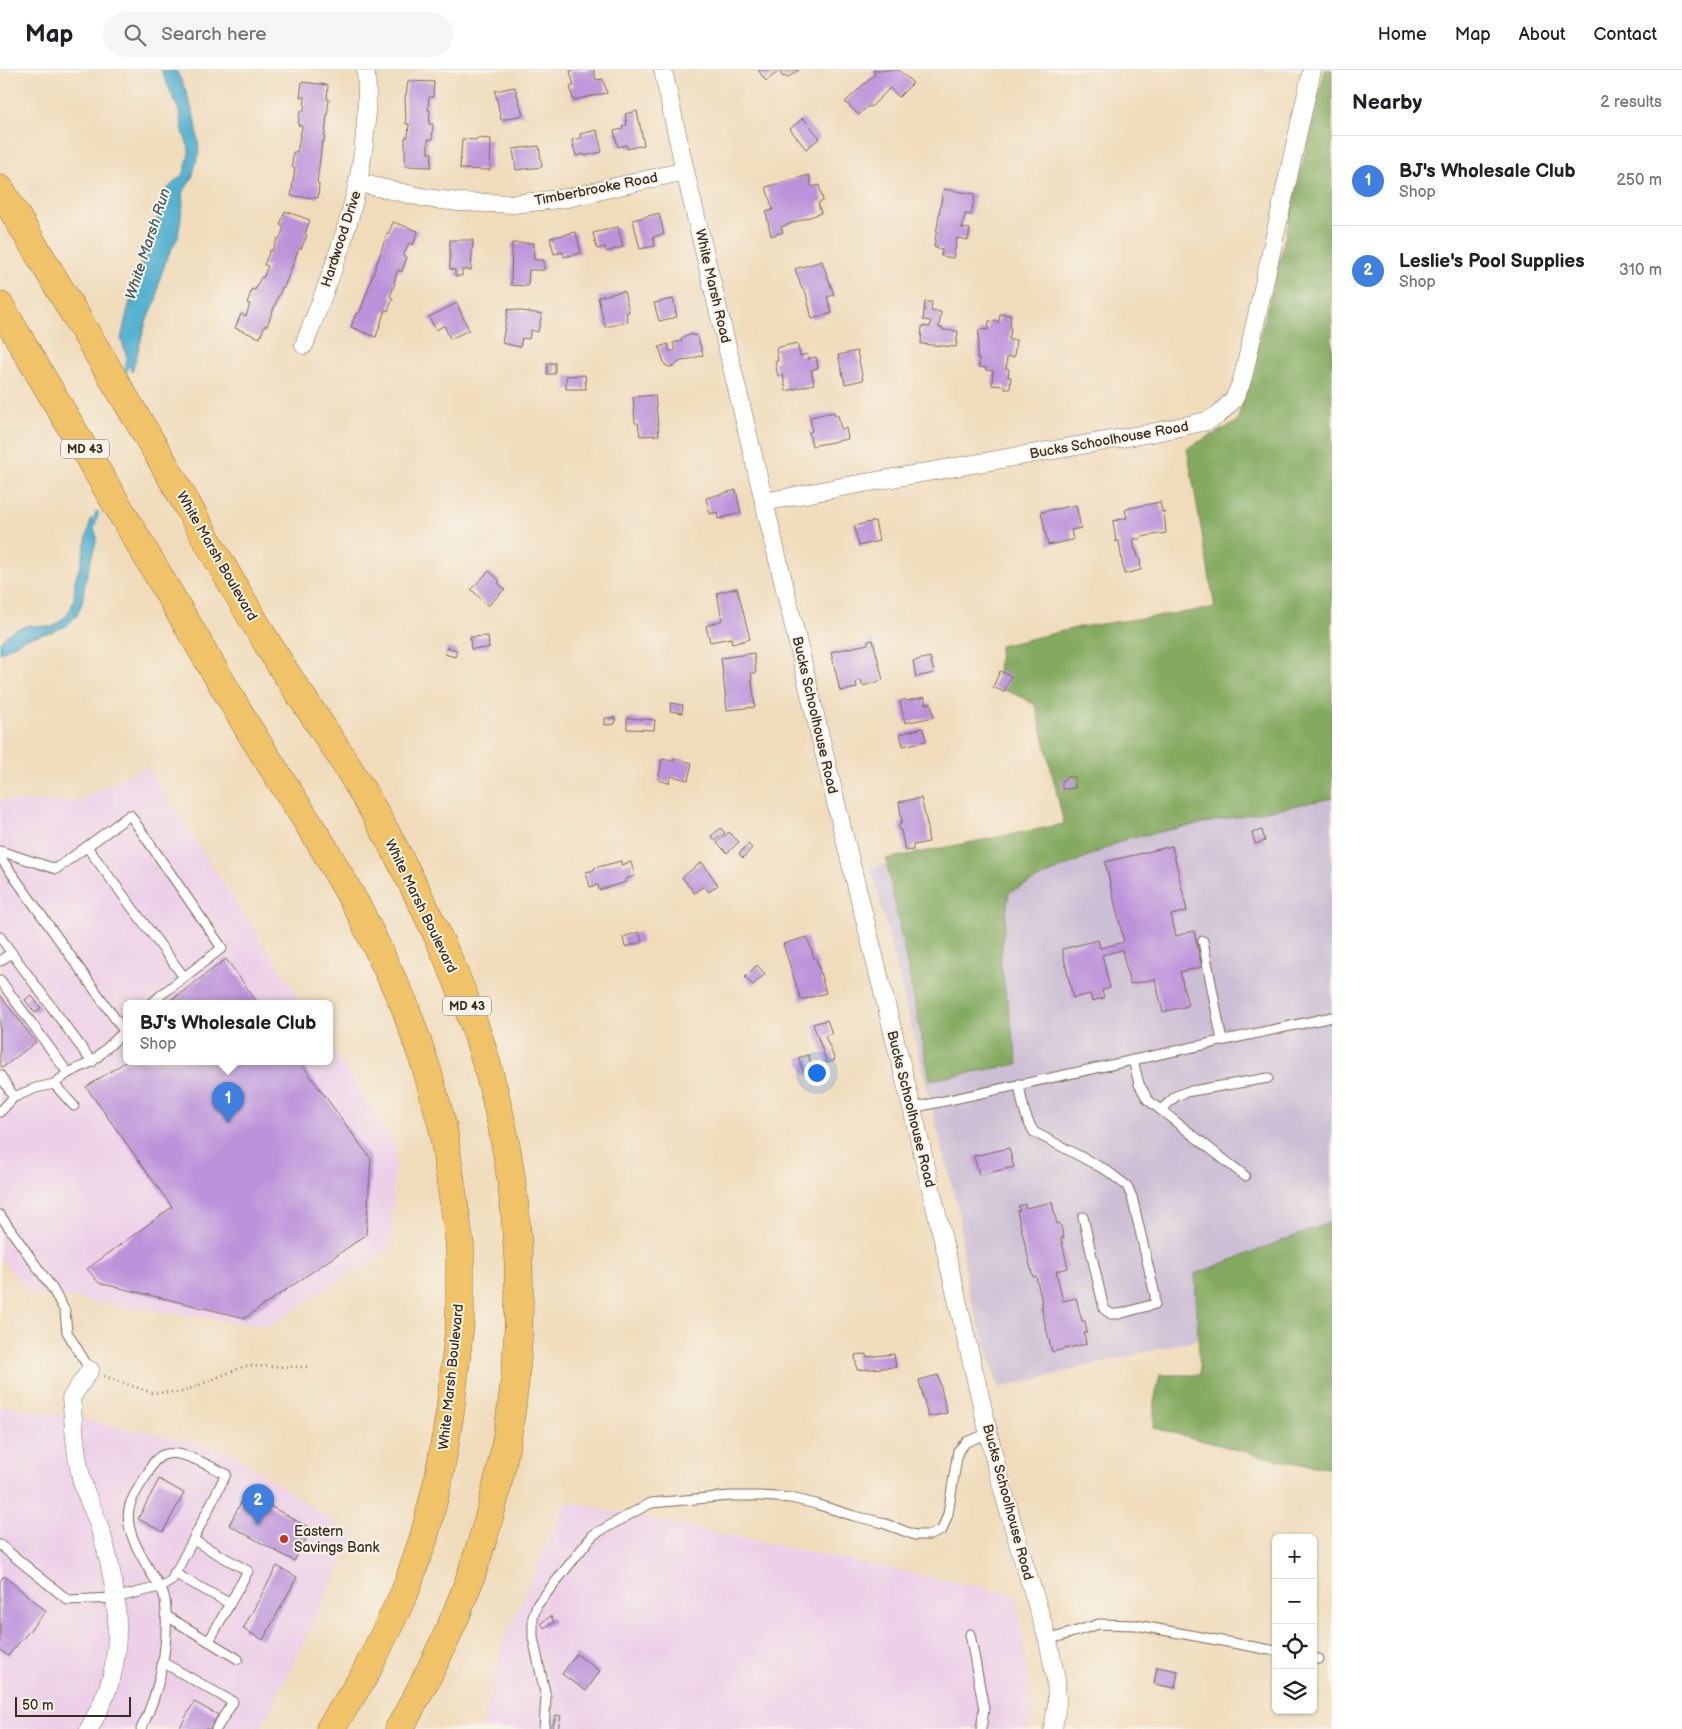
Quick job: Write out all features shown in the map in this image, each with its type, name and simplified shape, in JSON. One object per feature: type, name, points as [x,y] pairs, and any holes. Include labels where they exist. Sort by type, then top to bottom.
[{"type":"highway","name":"White Marsh Boulevard","points":[[0,189],[272,651],[343,760],[381,824],[428,914],[451,964],[470,1013],[486,1064],[506,1151],[517,1234],[518,1330],[513,1401],[496,1491],[471,1577],[438,1656],[399,1729]]},
{"type":"highway","name":"White Marsh Boulevard","points":[[0,306],[252,733],[322,845],[360,912],[404,1004],[427,1070],[443,1128],[460,1246],[460,1312],[450,1412],[440,1478],[424,1537],[405,1592],[364,1676],[330,1729]]},
{"type":"highway","points":[[0,317],[24,348]]},
{"type":"street","name":"Hardwood Drive","points":[[304,345],[339,254],[359,183],[366,136],[368,91],[366,70]]},
{"type":"street","name":"White Marsh Road","points":[[663,70],[685,171],[764,502]]},
{"type":"street","name":"Bucks Schoolhouse Road","points":[[1053,1729],[1056,1680],[1048,1640],[1020,1550],[989,1433],[912,1108],[842,832],[764,502],[1151,434],[1207,421],[1218,415],[1234,398],[1242,379],[1312,70]]},
{"type":"street","name":"Timberbrooke Road","points":[[359,183],[426,198],[458,202],[514,204],[567,198],[685,171]]},
{"type":"street","points":[[89,1729],[103,1704],[114,1666],[117,1627],[108,1556],[81,1478],[71,1398],[90,1370]]},
{"type":"lane","points":[[0,851],[56,869],[130,815],[222,948],[155,1000]]},
{"type":"lane","points":[[87,847],[184,977]]},
{"type":"lane","points":[[0,857],[123,1027]]},
{"type":"lane","points":[[0,937],[92,1062]]},
{"type":"lane","points":[[1203,941],[1222,1041]]},
{"type":"lane","points":[[0,962],[12,953]]},
{"type":"lane","points":[[0,980],[68,1074]]},
{"type":"lane","points":[[912,1108],[1332,1017]]},
{"type":"lane","points":[[0,1112],[14,1097],[36,1088],[54,1084],[68,1074],[92,1062],[123,1032]]},
{"type":"lane","points":[[1133,1060],[1139,1084],[1148,1100],[1245,1176]]},
{"type":"lane","points":[[0,1074],[14,1097]]},
{"type":"lane","points":[[1161,1110],[1176,1096],[1186,1092],[1268,1078]]},
{"type":"lane","points":[[54,1084],[74,1106]]},
{"type":"lane","points":[[1019,1084],[1024,1111],[1028,1123],[1034,1132],[1106,1170],[1127,1186],[1132,1196],[1156,1295],[1155,1304],[1119,1314],[1111,1314],[1104,1309],[1083,1218]]},
{"type":"lane","points":[[0,1215],[52,1288],[65,1311],[67,1332],[90,1370]]},
{"type":"lane","points":[[544,1729],[546,1697],[533,1638],[533,1617],[537,1606],[545,1594],[593,1535],[651,1504],[730,1496],[791,1498],[880,1522],[915,1535],[930,1535],[942,1530],[948,1514],[958,1451],[966,1442],[989,1433]]},
{"type":"lane","points":[[0,1545],[68,1600],[114,1598],[160,1587],[170,1581],[226,1474],[186,1455],[164,1455],[156,1460],[130,1503],[128,1516],[135,1544],[160,1587],[165,1598],[162,1662],[154,1701],[141,1729]]},
{"type":"lane","points":[[193,1540],[248,1571],[209,1641]]},
{"type":"lane","points":[[174,1573],[229,1603]]},
{"type":"lane","points":[[165,1614],[238,1659]]},
{"type":"lane","points":[[1048,1640],[1099,1624],[1114,1623],[1136,1625],[1272,1650]]},
{"type":"lane","points":[[970,1634],[984,1709],[981,1729]]},
{"type":"lane","points":[[162,1662],[233,1702],[216,1729]]},
{"type":"path","points":[[90,1370],[118,1382],[152,1393],[162,1393],[182,1392],[245,1366],[307,1368]]},
{"type":"shaded area","points":[[146,766],[300,1000],[123,1000],[123,1065],[333,1065],[333,1050],[396,1146],[391,1247],[268,1327],[32,1293],[0,1258],[0,800],[76,802]]},
{"type":"shaded area","points":[[1332,797],[1332,1222],[1196,1274],[1199,1339],[999,1388],[967,1287],[959,1214],[871,867]]},
{"type":"shaded area","points":[[0,1406],[23,1408],[151,1433],[229,1452],[355,1536],[261,1729],[0,1729]]},
{"type":"shaded area","points":[[566,1502],[1017,1595],[1033,1716],[1029,1729],[482,1729],[501,1647]]},
{"type":"green space","points":[[1325,70],[1332,70],[1332,798],[1128,838],[1009,892],[1000,961],[1018,1064],[930,1080],[886,859],[1064,824],[1036,706],[1024,698],[997,687],[1000,646],[1080,627],[1215,608],[1187,448],[1237,422],[1278,267]]},
{"type":"green space","points":[[1332,1222],[1332,1469],[1273,1459],[1154,1428],[1154,1402],[1160,1375],[1200,1375],[1195,1274]]},
{"type":"water","name":"White Marsh Run","points":[[161,70],[176,70],[186,91],[196,123],[199,151],[192,178],[182,194],[183,204],[178,237],[167,258],[159,281],[156,301],[146,322],[132,372],[121,339],[127,312],[153,223],[164,210],[168,188],[184,173],[189,154],[179,111]]},
{"type":"water","points":[[91,518],[97,538],[85,582],[82,603],[76,617],[66,626],[52,632],[26,638],[0,653],[0,641],[10,632],[28,625],[53,627],[67,615],[74,599],[75,580],[81,564]]},
{"type":"building","points":[[594,70],[596,80],[603,79],[607,93],[573,100],[570,86],[574,86],[570,71]]},
{"type":"building","points":[[758,70],[799,70],[787,78],[783,77],[779,71],[766,81]]},
{"type":"building","points":[[874,70],[899,70],[913,83],[899,97],[890,88],[872,106],[868,106],[859,115],[845,102],[875,74]]},
{"type":"building","points":[[408,81],[434,82],[433,97],[429,97],[428,110],[430,110],[429,124],[433,124],[432,140],[428,139],[428,153],[432,153],[431,167],[405,166],[405,137],[408,137],[409,124],[406,124],[405,95]]},
{"type":"building","points":[[302,82],[328,85],[327,99],[329,99],[317,183],[319,184],[318,198],[291,196],[295,168],[292,167],[293,152],[297,152],[302,126],[298,125],[300,111],[304,111],[305,97],[300,97]]},
{"type":"building","points":[[515,87],[523,115],[501,120],[495,91]]},
{"type":"building","points":[[637,111],[644,145],[627,149],[626,145],[618,147],[614,131],[623,129],[622,126],[627,125],[625,114]]},
{"type":"building","points":[[803,118],[820,138],[806,149],[790,129]]},
{"type":"building","points":[[597,130],[602,152],[576,156],[572,140],[581,138],[580,134]]},
{"type":"building","points":[[477,138],[491,139],[490,170],[460,169],[462,139],[477,140]]},
{"type":"building","points":[[539,146],[542,167],[516,170],[513,149]]},
{"type":"building","points":[[809,175],[812,187],[819,185],[823,201],[818,203],[821,213],[781,227],[783,232],[771,236],[766,212],[773,210],[766,187]]},
{"type":"building","points":[[943,189],[975,194],[971,215],[965,214],[962,228],[970,229],[968,240],[957,238],[953,258],[941,256],[942,249],[934,247]]},
{"type":"building","points":[[285,211],[310,220],[305,234],[307,235],[301,249],[299,248],[284,287],[282,287],[267,326],[265,325],[260,338],[235,328],[241,314],[246,316],[250,304],[247,303],[252,289],[255,290],[261,277],[263,278],[268,266],[264,265],[270,250],[272,251],[278,238],[280,238],[284,227],[280,225]]},
{"type":"building","points":[[659,213],[664,234],[653,237],[655,246],[640,249],[633,220]]},
{"type":"building","points":[[393,222],[418,231],[413,245],[409,243],[403,256],[407,257],[402,271],[398,270],[390,297],[393,298],[388,311],[385,310],[376,337],[351,327],[356,313],[358,314],[361,309]]},
{"type":"building","points":[[618,227],[623,247],[606,252],[605,247],[597,249],[593,233]]},
{"type":"building","points":[[576,232],[581,253],[564,257],[563,252],[554,254],[550,238]]},
{"type":"building","points":[[450,240],[473,240],[471,270],[462,270],[462,276],[455,276],[455,270],[450,269]]},
{"type":"building","points":[[512,243],[534,243],[534,260],[544,260],[544,270],[529,270],[528,286],[511,285]]},
{"type":"building","points":[[822,261],[834,295],[827,297],[832,313],[812,319],[806,293],[802,289],[795,269]]},
{"type":"building","points":[[624,291],[629,312],[626,313],[628,322],[605,327],[598,297]]},
{"type":"building","points":[[673,299],[677,317],[659,321],[654,303]]},
{"type":"building","points":[[925,302],[932,302],[931,311],[941,312],[939,328],[958,331],[956,347],[921,344],[922,326],[930,327],[931,321],[923,320]]},
{"type":"building","points":[[457,303],[469,330],[450,339],[445,327],[443,326],[436,330],[429,317]]},
{"type":"building","points":[[508,309],[542,314],[538,332],[531,330],[529,339],[522,338],[520,347],[502,343]]},
{"type":"building","points":[[1000,314],[1011,315],[1009,340],[1016,340],[1014,357],[1007,357],[1006,369],[1009,369],[1008,377],[1011,377],[1010,389],[1005,389],[1005,386],[992,385],[993,371],[979,367],[979,358],[977,358],[979,329],[988,330],[989,321],[999,322]]},
{"type":"building","points":[[693,334],[693,336],[697,335],[703,355],[679,362],[675,366],[665,365],[659,347],[668,344],[670,352],[675,350],[673,343],[682,341],[681,338]]},
{"type":"building","points":[[797,343],[800,356],[807,354],[808,359],[816,357],[818,368],[811,370],[814,384],[786,391],[783,375],[778,376],[775,362],[778,361],[776,348]]},
{"type":"building","points":[[857,351],[863,380],[845,384],[838,355]]},
{"type":"building","points":[[547,363],[555,363],[555,374],[547,374]]},
{"type":"building","points":[[585,375],[586,389],[566,389],[566,376]]},
{"type":"building","points":[[655,395],[659,435],[640,436],[638,423],[635,423],[633,397]]},
{"type":"building","points":[[834,412],[835,415],[838,415],[841,429],[846,428],[848,439],[812,446],[809,432],[812,431],[810,417]]},
{"type":"building","points":[[736,490],[741,513],[718,519],[717,512],[710,514],[706,498]]},
{"type":"building","points":[[1160,502],[1162,512],[1164,511],[1166,533],[1133,539],[1135,551],[1137,551],[1138,558],[1140,558],[1141,570],[1124,574],[1119,541],[1116,542],[1113,521],[1127,518],[1125,510]]},
{"type":"building","points":[[1076,505],[1081,528],[1071,530],[1073,540],[1048,545],[1041,512]]},
{"type":"building","points":[[875,521],[879,541],[859,546],[854,526]]},
{"type":"building","points":[[489,571],[500,581],[498,583],[505,589],[488,606],[471,589]]},
{"type":"building","points":[[737,588],[750,639],[732,644],[731,638],[710,642],[706,626],[722,620],[717,593]]},
{"type":"building","points":[[488,636],[489,648],[471,649],[470,637]]},
{"type":"building","points":[[873,640],[883,680],[863,686],[861,680],[856,681],[857,688],[840,691],[831,652],[868,644],[868,641]]},
{"type":"building","points":[[447,647],[457,650],[455,657],[445,654]]},
{"type":"building","points":[[754,653],[756,673],[751,673],[755,707],[727,710],[721,658]]},
{"type":"building","points":[[930,657],[934,673],[916,677],[913,661]]},
{"type":"building","points":[[1000,671],[1011,676],[1004,692],[993,687]]},
{"type":"building","points":[[925,697],[925,704],[931,703],[934,717],[905,723],[900,702],[905,699],[906,701]]},
{"type":"building","points":[[671,703],[683,705],[682,713],[670,711]]},
{"type":"building","points":[[605,718],[615,718],[615,724],[605,725]]},
{"type":"building","points":[[627,718],[655,720],[654,730],[627,729]]},
{"type":"building","points":[[923,728],[926,741],[903,746],[900,734]]},
{"type":"building","points":[[674,758],[692,763],[688,780],[671,776],[669,783],[658,780],[662,759],[673,761]]},
{"type":"building","points":[[1065,777],[1075,777],[1075,788],[1062,789],[1062,780],[1065,780]]},
{"type":"building","points":[[921,798],[928,828],[929,842],[913,845],[913,850],[905,851],[901,830],[899,830],[900,822],[902,822],[899,802]]},
{"type":"building","points":[[721,828],[725,833],[715,841],[711,836]]},
{"type":"building","points":[[1262,830],[1265,841],[1255,844],[1252,833]]},
{"type":"building","points":[[729,832],[739,842],[727,853],[717,843]]},
{"type":"building","points":[[748,844],[752,848],[743,858],[739,854]]},
{"type":"building","points":[[1172,846],[1187,911],[1171,915],[1176,936],[1194,931],[1202,967],[1180,972],[1188,1006],[1163,1012],[1155,979],[1130,984],[1122,950],[1102,955],[1110,988],[1102,990],[1104,998],[1092,1001],[1090,994],[1073,998],[1062,949],[1098,940],[1100,948],[1124,942],[1105,862]]},
{"type":"building","points":[[621,861],[621,865],[631,862],[635,876],[625,879],[626,882],[599,890],[598,885],[590,887],[586,872]]},
{"type":"building","points":[[702,862],[718,885],[709,892],[704,886],[694,893],[682,877]]},
{"type":"building","points":[[639,932],[642,942],[625,947],[623,937]]},
{"type":"building","points":[[807,937],[814,958],[816,958],[826,993],[801,1000],[783,944]]},
{"type":"building","points":[[226,959],[256,1000],[171,1000]]},
{"type":"building","points":[[757,965],[765,974],[753,985],[745,977]]},
{"type":"building","points":[[0,995],[36,1042],[2,1068],[0,1064]]},
{"type":"building","points":[[31,995],[41,1008],[35,1013],[25,1000]]},
{"type":"building","points":[[827,1020],[832,1033],[825,1036],[835,1060],[827,1063],[813,1024]]},
{"type":"building","points":[[808,1055],[814,1071],[805,1075],[798,1058]]},
{"type":"building","points":[[123,1064],[302,1065],[371,1159],[366,1235],[245,1318],[99,1283],[87,1269],[172,1207],[86,1087]]},
{"type":"building","points":[[1009,1148],[1014,1167],[979,1175],[974,1156]]},
{"type":"building","points":[[1052,1202],[1057,1224],[1060,1223],[1064,1238],[1061,1238],[1068,1268],[1056,1271],[1063,1301],[1076,1298],[1087,1332],[1084,1333],[1086,1344],[1052,1352],[1036,1276],[1033,1277],[1017,1211],[1020,1210],[1018,1206],[1025,1204],[1026,1208]]},
{"type":"building","points":[[866,1354],[866,1357],[894,1354],[896,1367],[857,1370],[855,1355]]},
{"type":"building","points":[[938,1375],[947,1413],[928,1417],[919,1380]]},
{"type":"building","points":[[159,1479],[184,1493],[163,1532],[138,1519]]},
{"type":"building","points":[[246,1493],[312,1529],[294,1561],[229,1525]]},
{"type":"building","points":[[277,1566],[297,1577],[263,1640],[243,1629]]},
{"type":"building","points":[[4,1576],[46,1611],[8,1656],[0,1649],[0,1581]]},
{"type":"building","points":[[551,1616],[554,1622],[544,1628],[541,1623]]},
{"type":"building","points":[[576,1654],[600,1671],[586,1691],[562,1674]]},
{"type":"building","points":[[1157,1667],[1178,1671],[1175,1688],[1154,1684]]},
{"type":"building","points":[[194,1702],[218,1715],[210,1729],[179,1729]]},
{"type":"building","points":[[556,1715],[561,1716],[558,1729],[552,1729]]},
{"type":"waterway","name":"White Marsh Run","points":[[126,371],[129,355]]},
{"type":"waterway","name":"White Marsh Run","points":[[92,532],[97,513]]},
{"type":"place","name":"BJ's Wholesale Club","points":[[228,1123]]},
{"type":"place","name":"Leslie's Pool Supplies","points":[[258,1525]]},
{"type":"place","name":"Eastern Savings Bank","points":[[284,1539]]}]
